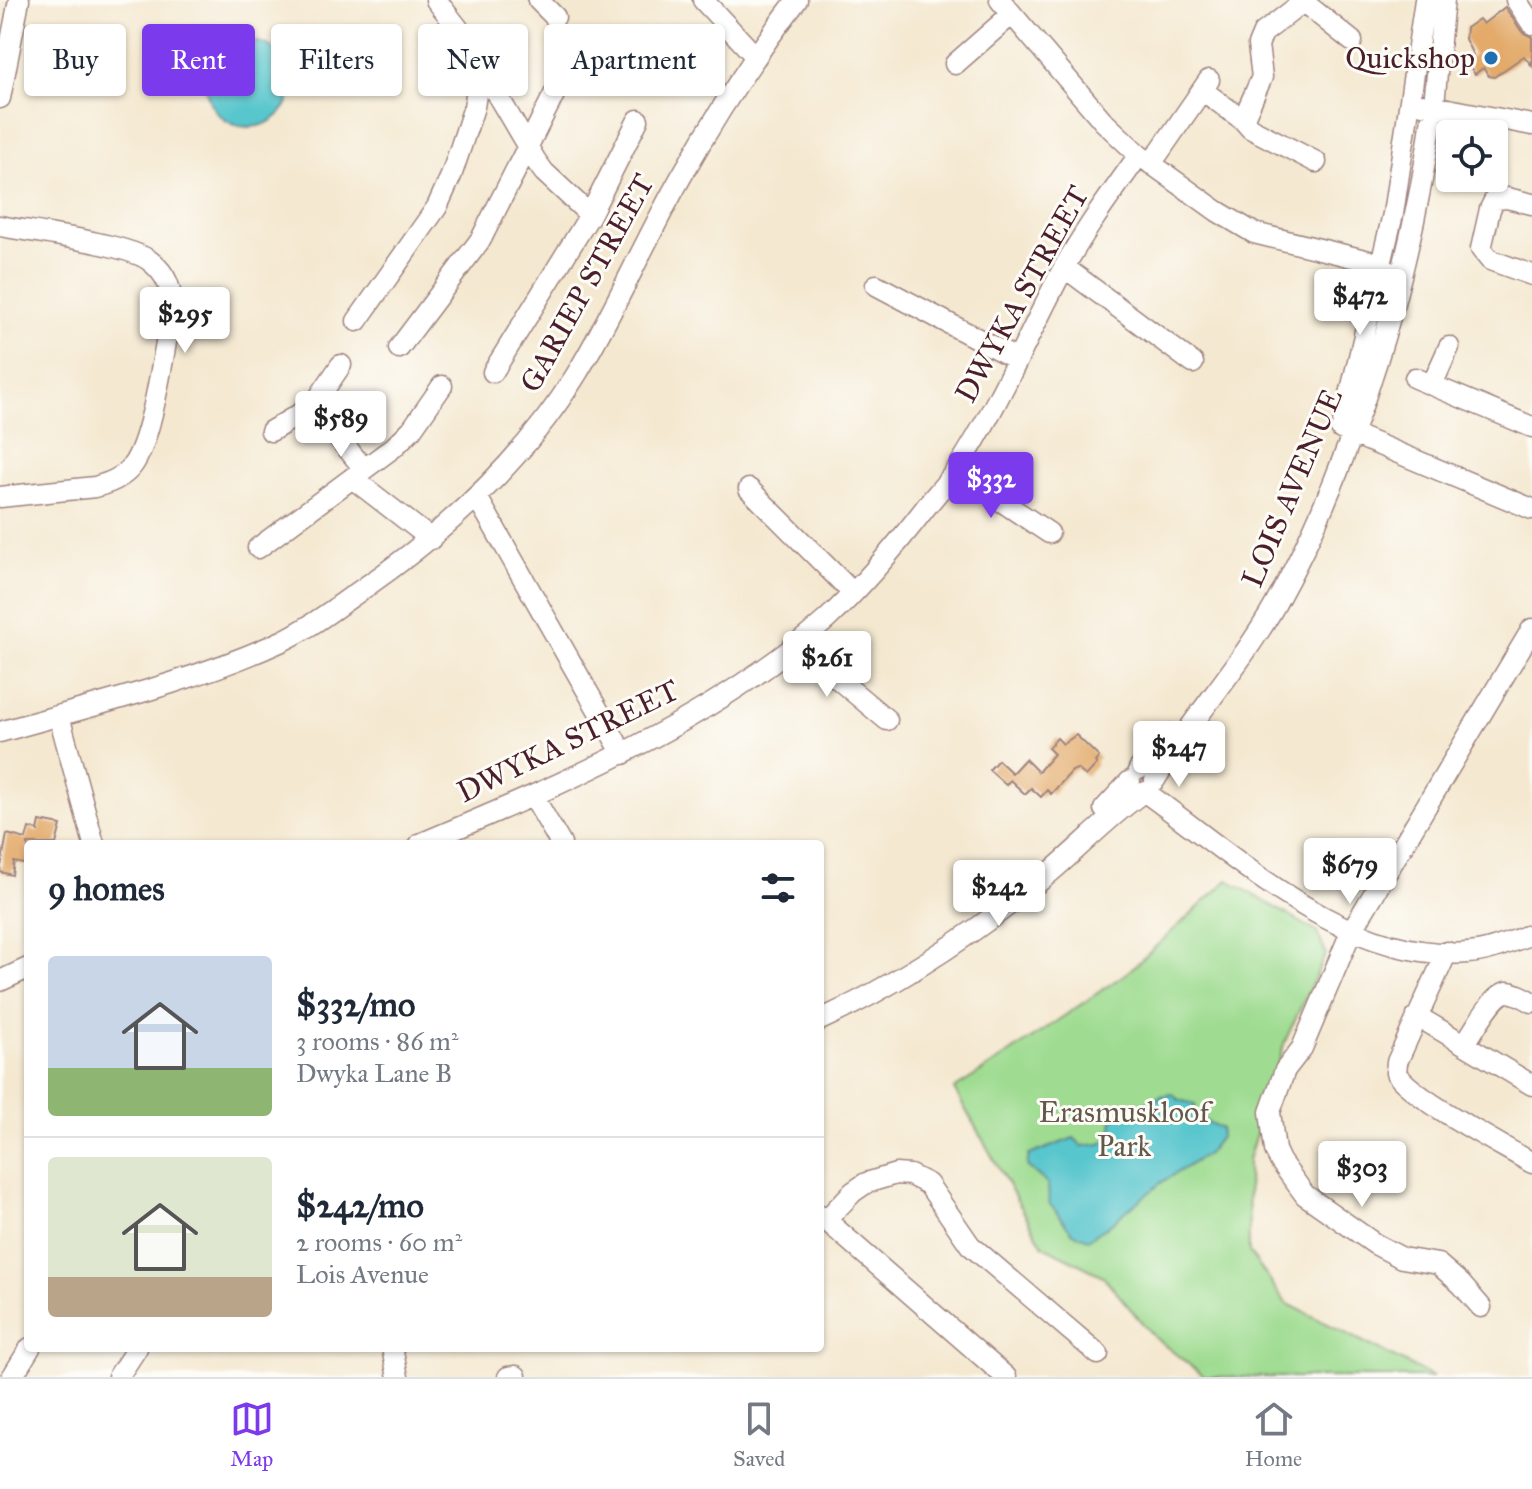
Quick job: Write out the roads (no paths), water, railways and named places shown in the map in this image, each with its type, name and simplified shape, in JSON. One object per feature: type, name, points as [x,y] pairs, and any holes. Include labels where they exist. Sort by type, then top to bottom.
[{"type":"street","points":[[0,98],[19,0]]},
{"type":"street","points":[[436,0],[455,24]]},
{"type":"street","points":[[538,0],[555,17]]},
{"type":"street","points":[[703,0],[756,57]]},
{"type":"street","name":"GARIEP STREET","points":[[0,732],[181,679],[283,640],[319,619],[431,539],[477,497],[522,450],[575,376],[606,323],[680,179],[756,57],[797,0]]},
{"type":"street","name":"LOIS AVENUE","points":[[1347,431],[1393,214],[1425,0]]},
{"type":"street","name":"LOIS AVENUE","points":[[824,1018],[893,982],[955,944],[1037,883],[1103,823],[1144,783],[1176,730],[1247,630],[1270,590],[1347,431],[1397,283],[1433,105],[1444,0]]},
{"type":"street","points":[[1516,0],[1532,24]]},
{"type":"street","points":[[1316,162],[1250,128],[1243,120],[1262,77],[1258,45],[1263,33],[1301,2],[1352,41]]},
{"type":"street","points":[[955,64],[1006,7],[1104,122],[1145,160],[1217,211],[1254,233],[1381,264],[1397,283]]},
{"type":"street","name":"DWYKA STREET","points":[[429,840],[623,754],[724,695],[796,644],[853,593],[956,471],[988,417],[1064,267],[1206,85],[1243,120]]},
{"type":"street","points":[[357,321],[437,207],[451,176],[476,96]]},
{"type":"street","points":[[496,96],[544,172],[590,215]]},
{"type":"street","points":[[399,348],[481,239],[553,96]]},
{"type":"street","points":[[1410,102],[1532,125]]},
{"type":"street","points":[[493,372],[590,215],[638,120]]},
{"type":"street","points":[[1532,204],[1507,198],[1495,199],[1481,245],[1483,254],[1490,260],[1532,275]]},
{"type":"street","points":[[0,226],[140,254],[160,270],[172,293],[172,310],[144,444],[131,468],[108,483],[95,487],[0,497]]},
{"type":"street","points":[[1381,264],[1405,252]]},
{"type":"street","points":[[1064,267],[1193,363]]},
{"type":"street","points":[[876,285],[1016,359]]},
{"type":"street","points":[[1449,347],[1424,382],[1532,427]]},
{"type":"street","points":[[271,431],[313,406],[341,365]]},
{"type":"street","points":[[258,548],[358,474],[412,429],[442,386]]},
{"type":"street","points":[[313,406],[358,474],[431,539]]},
{"type":"street","points":[[1347,431],[1532,509]]},
{"type":"street","points":[[956,471],[1049,533]]},
{"type":"street","points":[[749,489],[853,593]]},
{"type":"street","points":[[477,497],[623,754]]},
{"type":"street","points":[[1481,1307],[1438,1264],[1402,1258],[1319,1207],[1286,1172],[1275,1150],[1270,1112],[1285,1070],[1302,1048],[1351,932],[1532,629]]},
{"type":"street","points":[[796,644],[887,720]]},
{"type":"street","points":[[59,716],[93,840]]},
{"type":"street","points":[[1144,783],[1253,875],[1351,932],[1408,948],[1467,953],[1532,934]]},
{"type":"street","name":"LOIS AVENUE","points":[[824,1004],[885,975],[1001,899],[1144,783]]},
{"type":"street","points":[[533,796],[559,840]]},
{"type":"street","points":[[1447,952],[1397,1062],[1396,1073],[1439,1107],[1532,1163]]},
{"type":"street","points":[[0,981],[24,970]]},
{"type":"street","points":[[1465,1044],[1502,993],[1508,992],[1532,1002]]},
{"type":"street","points":[[1417,1016],[1532,1085]]},
{"type":"street","points":[[824,1217],[866,1183],[896,1174],[910,1175],[928,1184],[970,1245],[1098,1354]]},
{"type":"street","points":[[824,1219],[1006,1377]]},
{"type":"street","points":[[12,1377],[28,1352]]},
{"type":"street","points":[[118,1377],[134,1352]]},
{"type":"street","points":[[130,1377],[146,1352]]},
{"type":"street","points":[[393,1352],[398,1377]]},
{"type":"water","points":[[255,42],[271,47],[271,96],[290,96],[289,101],[280,115],[266,124],[249,127],[232,124],[218,115],[208,96],[255,96]]},
{"type":"water","points":[[1173,1094],[1179,1100],[1195,1104],[1196,1117],[1221,1128],[1220,1137],[1207,1154],[1162,1182],[1104,1229],[1088,1239],[1073,1233],[1049,1203],[1048,1184],[1027,1166],[1029,1155],[1074,1138],[1082,1146],[1100,1144],[1111,1139],[1113,1119],[1161,1096]]},
{"type":"place","name":"Quickshop","points":[[1491,58]]},
{"type":"park label","name":"Erasmuskloof Park","points":[[1124,1129]]}]
